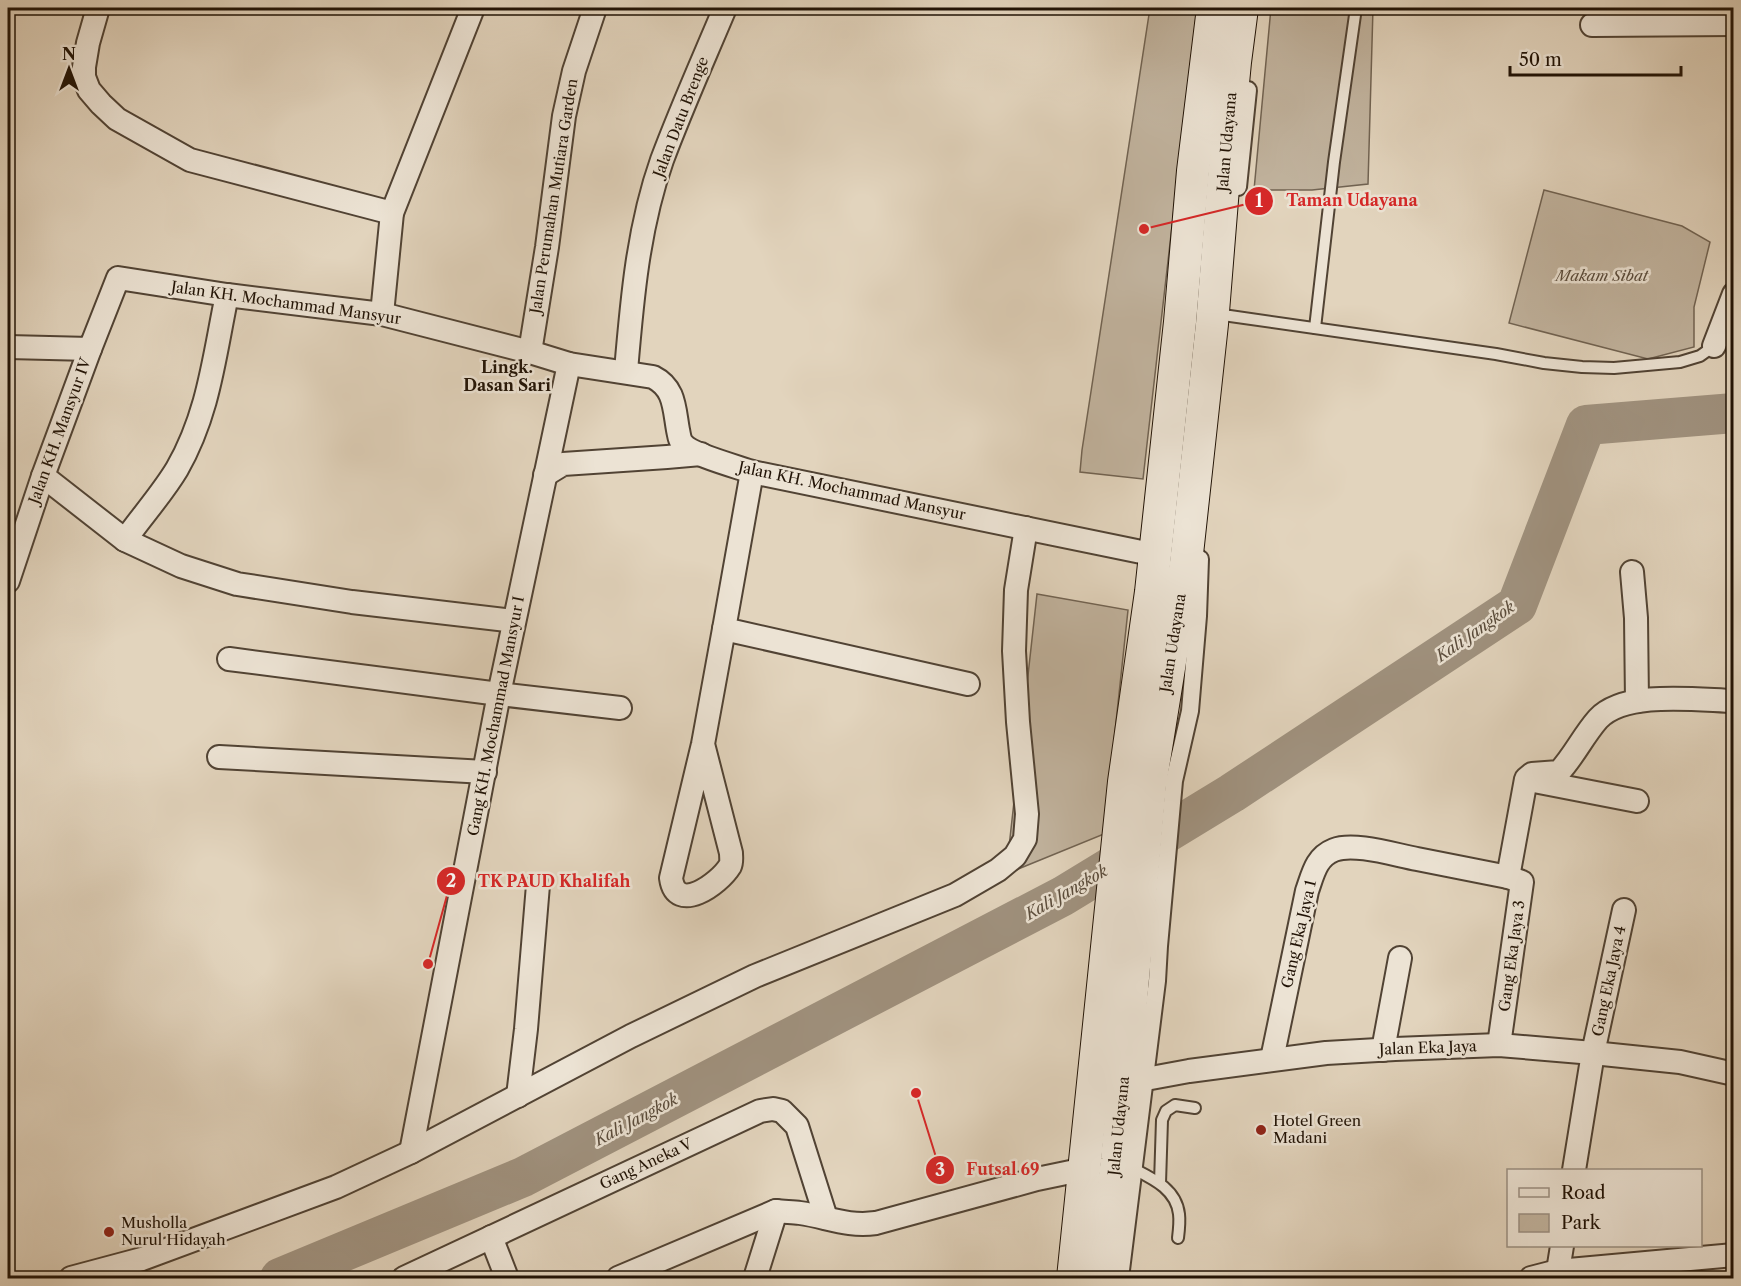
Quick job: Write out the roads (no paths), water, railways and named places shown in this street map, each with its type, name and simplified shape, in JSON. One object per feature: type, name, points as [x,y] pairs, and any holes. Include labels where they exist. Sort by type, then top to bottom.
[{"type":"main road","name":"Jalan Udayana","points":[[1102,1278],[1125,1165],[1134,1081],[1134,948],[1149,783],[1155,555],[1180,322],[1193,171],[1213,8]]},
{"type":"main road","name":"Jalan Udayana","points":[[1149,783],[1186,563],[1219,317],[1224,177],[1242,8]]},
{"type":"main road","points":[[1180,322],[1219,317]]},
{"type":"main road","name":"Jalan Udayana","points":[[1073,1278],[1085,1169],[1134,948]]},
{"type":"street","points":[[98,8],[85,56],[84,77],[89,90],[117,119],[190,160],[392,213]]},
{"type":"street","points":[[382,314],[392,213],[473,8]]},
{"type":"street","name":"Jalan Perumahan Mutiara Garden","points":[[530,352],[547,247],[564,116],[574,71],[595,8]]},
{"type":"street","name":"Jalan Datu Brenge","points":[[626,371],[632,299],[649,208],[662,161],[724,8]]},
{"type":"street","points":[[1219,317],[1243,150],[1256,8]]},
{"type":"street","points":[[1592,25],[1734,24]]},
{"type":"street","name":"Jalan KH. Mochammad Mansyur","points":[[90,349],[118,278],[227,295],[382,314],[569,364],[653,377],[664,383],[671,394],[681,442],[689,449],[752,472],[1155,555]]},
{"type":"street","points":[[1714,346],[1734,294]]},
{"type":"street","points":[[125,540],[169,482],[190,445],[209,387],[227,295]]},
{"type":"street","points":[[8,347],[90,349]]},
{"type":"street","name":"Jalan KH. Mansyur IV","points":[[8,580],[43,476],[90,349]]},
{"type":"street","name":"Gang KH. Mochammad Mansyur I","points":[[411,1152],[499,694],[569,364]]},
{"type":"street","points":[[545,475],[563,464],[701,454]]},
{"type":"street","points":[[703,744],[731,853],[731,862],[721,877],[693,896],[686,896],[677,893],[672,886],[671,878],[703,744],[752,472]]},
{"type":"street","points":[[43,476],[125,540],[181,566],[237,584],[352,602],[514,621]]},
{"type":"street","points":[[71,1278],[142,1259],[336,1187],[411,1152],[631,1036],[755,976],[955,895],[998,870],[1015,856],[1025,839],[1027,814],[1017,722],[1014,651],[1016,590],[1026,528]]},
{"type":"street","points":[[1632,572],[1636,618],[1637,701]]},
{"type":"street","points":[[724,629],[968,684]]},
{"type":"street","points":[[229,659],[620,708]]},
{"type":"street","points":[[1526,779],[1532,774],[1559,772],[1598,719],[1608,711],[1637,701],[1657,698],[1734,701]]},
{"type":"street","points":[[219,757],[485,772]]},
{"type":"street","points":[[1526,779],[1637,801]]},
{"type":"street","name":"Gang Eka Jaya 3","points":[[1508,877],[1526,779]]},
{"type":"street","name":"Gang Eka Jaya 1","points":[[1272,1059],[1307,891],[1316,865],[1325,855],[1336,849],[1367,850]]},
{"type":"street","name":"Gang Eka Jaya 3","points":[[1367,850],[1508,877],[1522,882],[1499,1045]]},
{"type":"street","points":[[518,1096],[538,885]]},
{"type":"street","name":"Gang Eka Jaya 4","points":[[1574,1169],[1593,1053],[1624,910]]},
{"type":"street","points":[[1383,1050],[1400,958]]},
{"type":"street","name":"Jalan Eka Jaya","points":[[1134,1081],[1189,1071],[1326,1053],[1499,1045],[1680,1062],[1734,1074]]},
{"type":"street","name":"Gang Aneka V","points":[[404,1278],[760,1111],[773,1109],[782,1111],[797,1126],[826,1218]]},
{"type":"street","points":[[1120,1278],[1125,1165]]},
{"type":"street","points":[[618,1278],[776,1211],[863,1225],[1037,1179],[1085,1169]]},
{"type":"street","points":[[755,1278],[776,1211]]},
{"type":"street","points":[[491,1237],[507,1278]]},
{"type":"street","points":[[1558,1271],[1562,1247]]},
{"type":"street","points":[[1531,1278],[1558,1271],[1734,1255]]},
{"type":"lane","points":[[1315,328],[1334,162],[1356,8]]},
{"type":"lane","points":[[1219,317],[1315,328],[1582,367],[1614,368],[1680,362],[1700,356],[1714,346]]},
{"type":"lane","points":[[1160,1183],[1162,1120],[1166,1111],[1175,1105],[1195,1108]]},
{"type":"lane","points":[[1125,1165],[1160,1183],[1175,1197],[1179,1215],[1178,1238]]},
{"type":"waterway","name":"Kali Jangkok","points":[[280,1278],[523,1177],[1063,896],[1232,793],[1517,605],[1586,425],[1734,413]]},
{"type":"place","name":"Taman Udayana","points":[[1144,229]]},
{"type":"place","name":"TK PAUD Khalifah","points":[[428,964]]},
{"type":"place","name":"Futsal 69","points":[[916,1093]]},
{"type":"place","name":"Hotel Green Madani","points":[[1261,1130]]},
{"type":"place","name":"Musholla Nurul Hidayah","points":[[109,1232]]},
{"type":"district","name":"Lingk. Dasan Sari","points":[[507,376]]},
{"type":"park label","name":"Makam Sibat","points":[[1602,276]]}]
